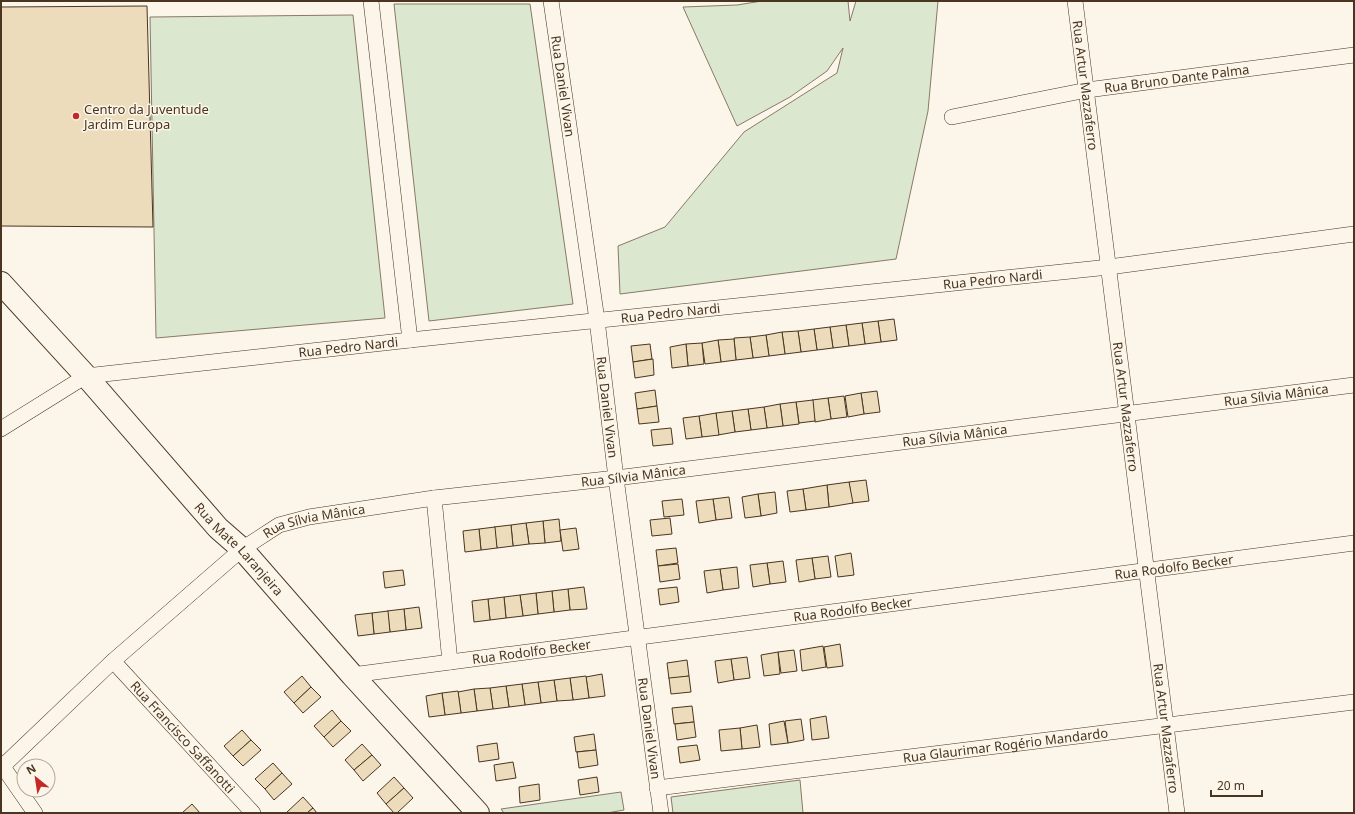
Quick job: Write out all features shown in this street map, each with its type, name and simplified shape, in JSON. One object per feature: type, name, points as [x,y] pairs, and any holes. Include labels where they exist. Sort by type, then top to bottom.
[{"type":"street","points":[[372,1],[410,340]]},
{"type":"street","name":"Rua Daniel Vivan","points":[[551,1],[597,320],[616,478],[661,813]]},
{"type":"street","name":"Rua Artur Mazzaferro","points":[[1075,1],[1177,813]]},
{"type":"street","name":"Rua Bruno Dante Palma","points":[[952,117],[1087,90],[1354,55]]},
{"type":"street","name":"Rua Pedro Nardi","points":[[1,429],[86,376],[597,320],[1109,267],[1354,234]]},
{"type":"street","name":"Rua Mate Laranjeira","points":[[1,283],[86,376],[218,528],[242,549],[352,675],[478,813]]},
{"type":"street","name":"Rua Sílvia Mânica","points":[[2,765],[113,661],[242,549],[279,525],[309,517],[434,498],[616,478],[1354,385]]},
{"type":"street","points":[[434,498],[450,662]]},
{"type":"street","name":"Rua Rodolfo Becker","points":[[352,675],[1354,543]]},
{"type":"street","name":"Rua Francisco Saffanotti","points":[[113,661],[253,813]]},
{"type":"street","name":"Rua Glaurimar Rogério Mandardo","points":[[657,788],[1354,702]]},
{"type":"street","points":[[2,765],[35,813]]},
{"type":"green space","points":[[762,1],[848,1],[850,21],[856,1],[938,1],[928,111],[896,259],[620,294],[618,246],[665,227],[744,132],[837,73],[843,48],[827,71],[790,97],[737,126],[683,7],[737,5]]},
{"type":"green space","points":[[394,4],[530,4],[573,304],[429,321]]},
{"type":"green space","points":[[353,15],[385,318],[156,338],[150,17]]},
{"type":"green space","points":[[800,780],[803,813],[673,813],[671,797]]},
{"type":"green space","points":[[621,792],[624,810],[607,813],[504,813],[501,809]]},
{"type":"building","name":"Centro da Juventude Jardim Europa","points":[[147,6],[153,227],[1,226],[1,7]]},
{"type":"building","points":[[894,319],[897,340],[881,342],[878,321]]},
{"type":"building","points":[[878,321],[881,342],[865,344],[862,323]]},
{"type":"building","points":[[862,323],[865,344],[849,346],[846,325]]},
{"type":"building","points":[[846,325],[849,346],[833,348],[830,327]]},
{"type":"building","points":[[830,327],[833,348],[817,350],[814,329]]},
{"type":"building","points":[[814,329],[817,350],[801,352],[798,331]]},
{"type":"building","points":[[798,331],[801,352],[785,354],[782,332]]},
{"type":"building","points":[[782,332],[785,354],[769,356],[766,335]]},
{"type":"building","points":[[766,335],[769,356],[753,358],[750,337]]},
{"type":"building","points":[[750,337],[753,358],[736,360],[734,338]]},
{"type":"building","points":[[734,339],[736,360],[721,362],[718,340]]},
{"type":"building","points":[[718,340],[721,362],[705,364],[702,343]]},
{"type":"building","points":[[702,343],[704,364],[688,366],[686,344]]},
{"type":"building","points":[[650,344],[652,359],[633,362],[631,346]]},
{"type":"building","points":[[686,344],[688,366],[672,368],[670,347]]},
{"type":"building","points":[[653,359],[654,375],[635,378],[633,362]]},
{"type":"building","points":[[655,390],[657,406],[637,409],[635,393]]},
{"type":"building","points":[[877,391],[880,412],[864,414],[861,393]]},
{"type":"building","points":[[861,393],[864,414],[848,417],[845,396]]},
{"type":"building","points":[[844,396],[847,417],[831,419],[828,398]]},
{"type":"building","points":[[828,398],[831,419],[815,422],[812,400]]},
{"type":"building","points":[[813,400],[815,421],[799,423],[796,402]]},
{"type":"building","points":[[796,402],[799,424],[783,426],[780,404]]},
{"type":"building","points":[[780,404],[783,426],[767,428],[764,407]]},
{"type":"building","points":[[657,406],[659,422],[639,424],[637,409]]},
{"type":"building","points":[[764,407],[767,428],[751,430],[748,409]]},
{"type":"building","points":[[748,409],[751,430],[735,432],[732,411]]},
{"type":"building","points":[[732,411],[735,432],[718,435],[716,413]]},
{"type":"building","points":[[716,413],[719,435],[702,437],[699,416]]},
{"type":"building","points":[[699,416],[702,437],[686,439],[683,418]]},
{"type":"building","points":[[671,428],[673,444],[653,446],[651,430]]},
{"type":"building","points":[[866,480],[869,501],[852,503],[849,482]]},
{"type":"building","points":[[849,482],[853,503],[829,507],[827,485]]},
{"type":"building","points":[[827,485],[829,507],[806,510],[803,489]]},
{"type":"building","points":[[803,489],[806,510],[790,512],[787,491]]},
{"type":"building","points":[[775,492],[777,513],[761,516],[758,494]]},
{"type":"building","points":[[758,494],[761,516],[745,518],[742,497]]},
{"type":"building","points":[[729,497],[732,518],[716,520],[713,499]]},
{"type":"building","points":[[682,499],[684,515],[664,517],[662,501]]},
{"type":"building","points":[[713,499],[716,520],[699,523],[696,501]]},
{"type":"building","points":[[670,518],[672,534],[652,536],[650,520]]},
{"type":"building","points":[[559,519],[561,541],[545,543],[543,521]]},
{"type":"building","points":[[543,521],[545,543],[529,544],[526,523]]},
{"type":"building","points":[[526,523],[529,544],[513,546],[511,525]]},
{"type":"building","points":[[511,525],[513,546],[497,548],[494,527]]},
{"type":"building","points":[[495,527],[497,548],[481,550],[479,529]]},
{"type":"building","points":[[576,528],[579,549],[563,551],[560,530]]},
{"type":"building","points":[[479,529],[481,550],[465,552],[463,531]]},
{"type":"building","points":[[676,548],[678,563],[658,566],[656,550]]},
{"type":"building","points":[[851,553],[854,575],[838,577],[835,556]]},
{"type":"building","points":[[828,556],[831,577],[815,579],[812,558]]},
{"type":"building","points":[[812,558],[815,579],[799,582],[796,560]]},
{"type":"building","points":[[783,561],[786,582],[770,584],[767,563]]},
{"type":"building","points":[[767,563],[770,584],[753,587],[750,565]]},
{"type":"building","points":[[678,564],[680,579],[660,582],[658,566]]},
{"type":"building","points":[[737,567],[739,588],[723,590],[720,569]]},
{"type":"building","points":[[720,569],[723,590],[707,593],[704,571]]},
{"type":"building","points":[[403,570],[405,585],[385,588],[383,572]]},
{"type":"building","points":[[584,587],[587,609],[570,610],[568,589]]},
{"type":"building","points":[[677,587],[679,602],[660,605],[658,589]]},
{"type":"building","points":[[568,589],[570,610],[554,612],[552,591]]},
{"type":"building","points":[[552,591],[554,612],[538,614],[536,593]]},
{"type":"building","points":[[536,593],[538,614],[523,616],[520,595]]},
{"type":"building","points":[[520,595],[523,616],[506,618],[504,597]]},
{"type":"building","points":[[504,597],[506,618],[490,620],[488,599]]},
{"type":"building","points":[[488,599],[490,620],[474,622],[472,601]]},
{"type":"building","points":[[419,607],[422,628],[406,630],[404,609]]},
{"type":"building","points":[[404,609],[406,630],[390,632],[387,611]]},
{"type":"building","points":[[388,611],[390,632],[374,634],[372,613]]},
{"type":"building","points":[[372,613],[374,634],[358,636],[355,615]]},
{"type":"building","points":[[840,644],[843,666],[827,668],[824,647]]},
{"type":"building","points":[[823,646],[826,667],[802,671],[800,650]]},
{"type":"building","points":[[794,650],[797,671],[781,673],[778,652]]},
{"type":"building","points":[[778,652],[780,674],[764,676],[761,655]]},
{"type":"building","points":[[747,657],[750,678],[734,680],[731,659]]},
{"type":"building","points":[[731,659],[734,680],[718,683],[715,661]]},
{"type":"building","points":[[687,660],[689,676],[669,679],[667,663]]},
{"type":"building","points":[[602,674],[605,696],[589,698],[586,677]]},
{"type":"building","points":[[302,676],[311,687],[294,703],[284,692]]},
{"type":"building","points":[[586,676],[589,698],[573,700],[570,678]]},
{"type":"building","points":[[689,676],[691,692],[671,694],[669,678]]},
{"type":"building","points":[[570,678],[573,700],[557,701],[554,680]]},
{"type":"building","points":[[554,680],[557,701],[541,703],[538,682]]},
{"type":"building","points":[[538,682],[541,703],[525,705],[522,684]]},
{"type":"building","points":[[522,684],[525,705],[509,707],[506,686]]},
{"type":"building","points":[[506,686],[509,707],[493,709],[490,688]]},
{"type":"building","points":[[311,687],[321,697],[303,713],[294,703]]},
{"type":"building","points":[[490,688],[493,709],[477,711],[474,689]]},
{"type":"building","points":[[474,689],[477,711],[461,713],[458,692]]},
{"type":"building","points":[[458,691],[461,713],[445,715],[442,693]]},
{"type":"building","points":[[442,693],[445,715],[429,717],[426,696]]},
{"type":"building","points":[[692,706],[694,722],[674,724],[672,708]]},
{"type":"building","points":[[332,710],[341,721],[324,737],[314,726]]},
{"type":"building","points":[[826,716],[829,738],[812,740],[810,719]]},
{"type":"building","points":[[801,719],[804,740],[788,743],[785,721]]},
{"type":"building","points":[[341,721],[351,731],[333,747],[324,737]]},
{"type":"building","points":[[784,721],[788,743],[771,745],[769,724]]},
{"type":"building","points":[[694,722],[696,737],[677,740],[675,724]]},
{"type":"building","points":[[757,725],[760,747],[742,749],[740,728]]},
{"type":"building","points":[[740,728],[742,749],[721,751],[719,730]]},
{"type":"building","points":[[242,730],[251,740],[233,756],[224,746]]},
{"type":"building","points":[[594,734],[596,750],[576,752],[574,737]]},
{"type":"building","points":[[251,740],[261,750],[243,766],[233,756]]},
{"type":"building","points":[[497,743],[499,759],[479,762],[477,746]]},
{"type":"building","points":[[362,744],[372,755],[354,770],[345,760]]},
{"type":"building","points":[[697,745],[700,760],[680,763],[678,747]]},
{"type":"building","points":[[596,750],[598,765],[579,768],[577,752]]},
{"type":"building","points":[[372,755],[381,765],[363,781],[354,770]]},
{"type":"building","points":[[513,762],[516,778],[496,781],[494,765]]},
{"type":"building","points":[[273,763],[282,773],[265,789],[255,779]]},
{"type":"building","points":[[282,773],[292,784],[274,800],[265,789]]},
{"type":"building","points":[[394,777],[404,788],[386,804],[377,793]]},
{"type":"building","points":[[597,777],[599,792],[580,795],[578,780]]},
{"type":"building","points":[[539,784],[540,800],[520,803],[519,787]]},
{"type":"building","points":[[404,788],[413,798],[397,813],[394,813],[386,804]]},
{"type":"building","points":[[303,797],[313,808],[307,813],[286,813]]},
{"type":"building","points":[[192,804],[200,813],[182,813]]},
{"type":"building","points":[[313,808],[317,813],[307,813]]},
{"type":"place","name":"Centro da Juventude Jardim Europa","points":[[76,116]]}]
